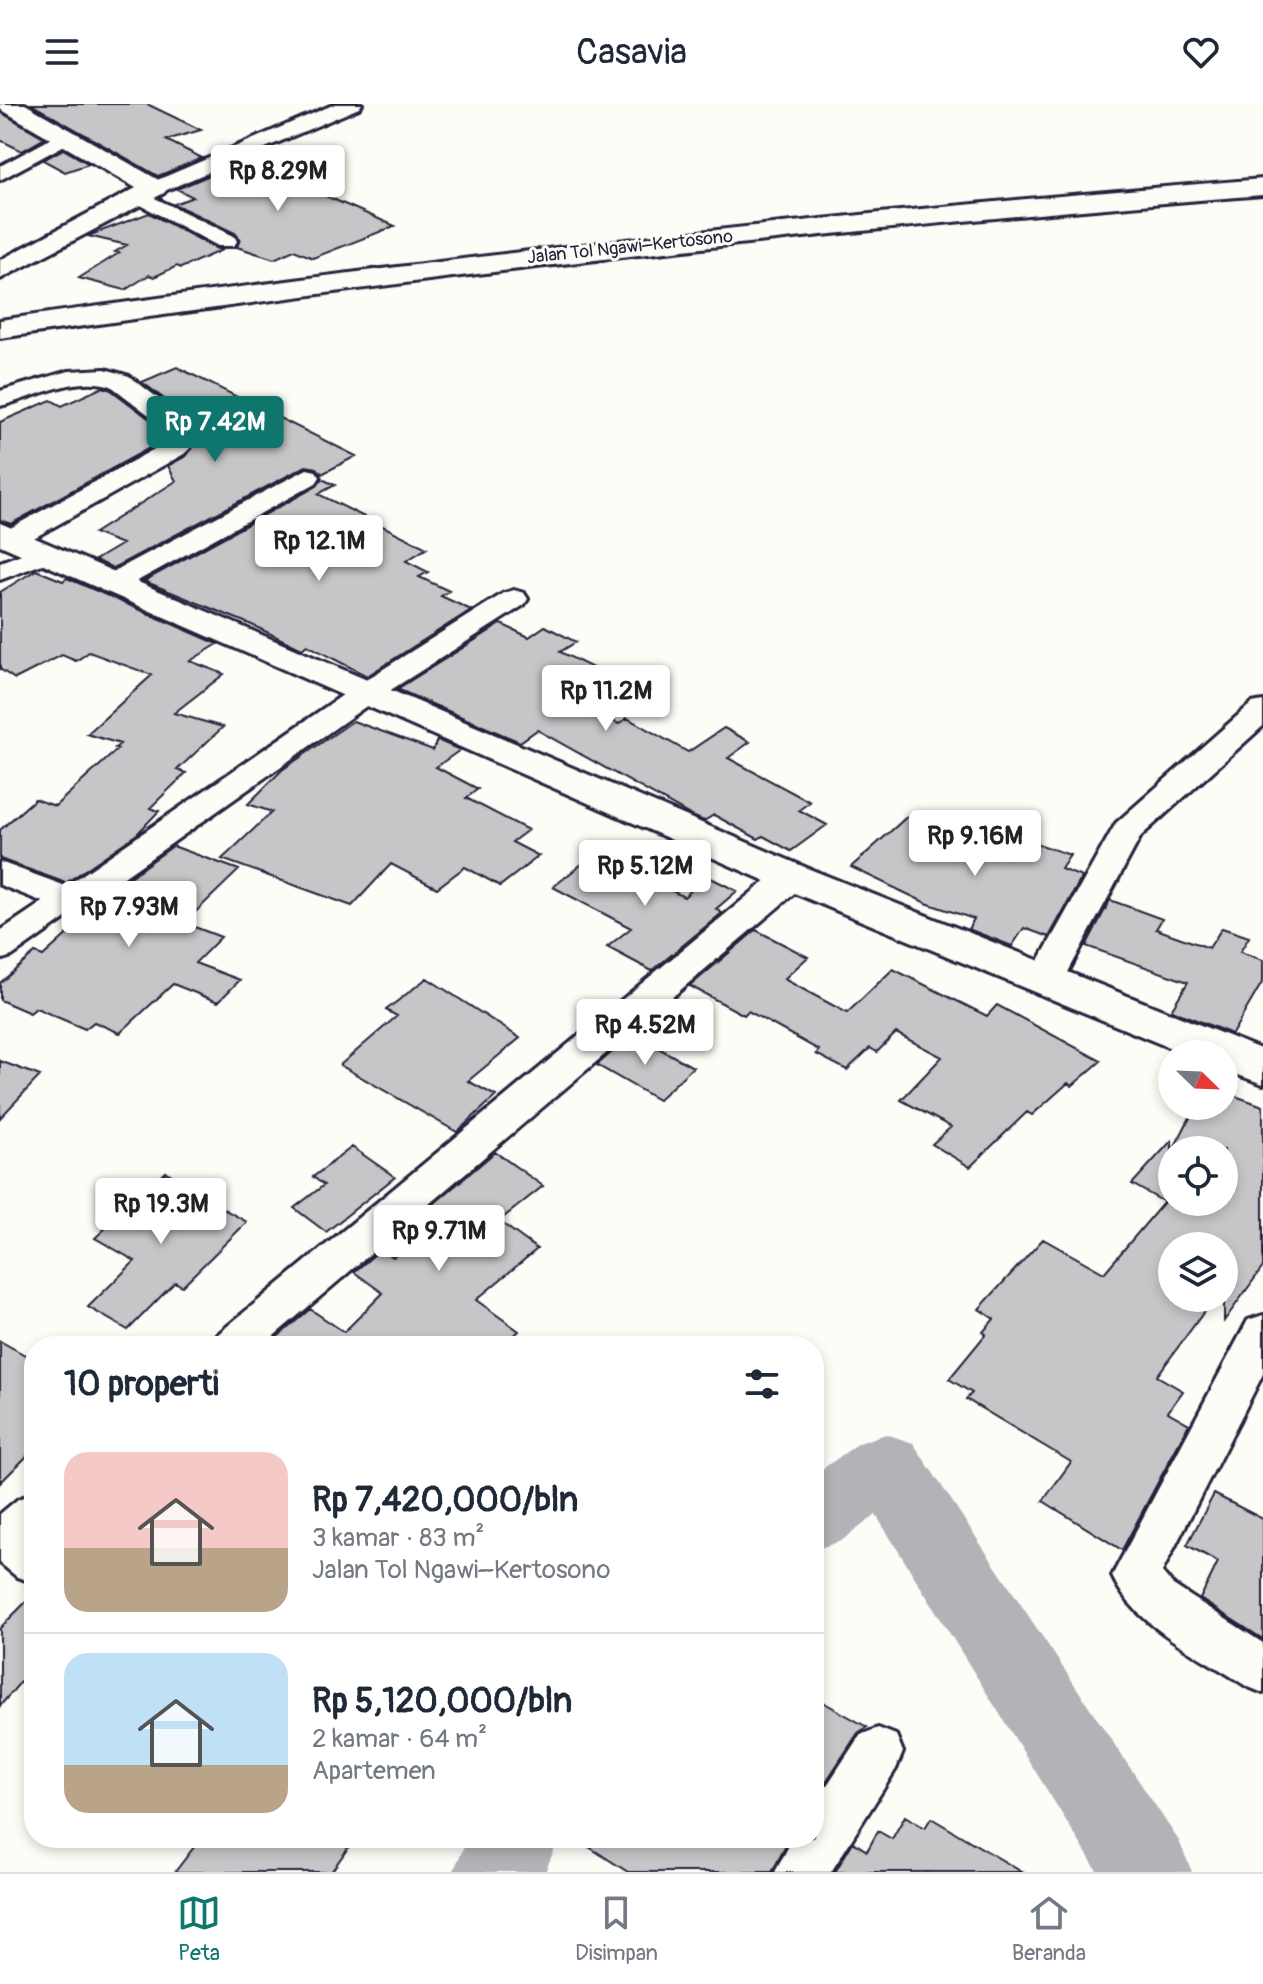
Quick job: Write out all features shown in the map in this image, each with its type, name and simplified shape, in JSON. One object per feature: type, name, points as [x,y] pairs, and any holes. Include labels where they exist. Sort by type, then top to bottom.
[{"type":"main road","points":[[0,271],[148,192],[67,136],[8,104]]},
{"type":"main road","name":"Jalan Tol Ngawi–Kertosono","points":[[0,329],[605,249],[933,215],[1263,187]]},
{"type":"main road","name":"Jalan Tol Ngawi–Kertosono","points":[[0,345],[458,281],[986,226],[1263,205]]},
{"type":"main road","points":[[14,549],[111,584],[792,877],[1263,1068]]},
{"type":"street","points":[[148,192],[352,104]]},
{"type":"street","points":[[0,174],[67,136]]},
{"type":"street","points":[[148,192],[226,241]]},
{"type":"street","points":[[0,399],[69,378],[105,376],[120,381],[183,429],[182,443],[175,449],[14,549]]},
{"type":"street","points":[[111,584],[307,477]]},
{"type":"street","points":[[0,948],[364,694],[514,599]]},
{"type":"street","points":[[1046,980],[1128,830],[1263,710]]},
{"type":"street","points":[[0,873],[68,899]]},
{"type":"street","points":[[245,1336],[792,877]]},
{"type":"street","points":[[1263,1332],[1136,1576],[1156,1600],[1263,1670]]},
{"type":"street","points":[[824,1836],[878,1752]]},
{"type":"street","points":[[801,1872],[816,1848]]},
{"type":"building","points":[[31,104],[147,104],[201,130],[166,140],[202,158],[158,176]]},
{"type":"building","points":[[0,112],[45,138],[22,151],[0,140]]},
{"type":"building","points":[[63,149],[89,164],[65,172],[43,160]]},
{"type":"building","points":[[259,167],[333,195],[328,197],[395,226],[313,258],[294,250],[274,259],[237,247],[240,239],[235,233],[174,204],[193,197],[177,189],[224,169],[237,175]]},
{"type":"building","points":[[149,213],[217,249],[224,249],[181,268],[177,266],[154,277],[149,275],[125,290],[79,278],[127,245],[88,236]]},
{"type":"building","points":[[177,367],[356,456],[322,474],[317,468],[306,466],[113,568],[95,560],[122,544],[94,533],[176,481],[168,466],[186,456],[198,441],[194,422],[142,382]]},
{"type":"building","points":[[103,387],[167,432],[166,439],[11,524],[0,520],[0,422],[51,400],[62,406]]},
{"type":"building","points":[[322,479],[335,485],[318,494],[427,548],[406,561],[428,572],[419,577],[449,591],[441,596],[471,610],[367,676],[307,645],[302,649],[144,581],[317,486]]},
{"type":"building","points":[[36,570],[63,581],[67,578],[218,644],[190,661],[224,674],[174,713],[223,727],[177,770],[186,773],[150,808],[159,811],[137,834],[66,883],[0,859],[0,830],[35,799],[55,806],[118,749],[115,748],[120,744],[87,734],[152,675],[89,652],[76,661],[62,655],[15,679],[0,669],[0,592]]},
{"type":"building","points":[[501,624],[529,637],[545,626],[576,642],[560,652],[597,670],[559,694],[619,724],[627,718],[688,752],[724,728],[750,742],[728,758],[810,802],[799,810],[827,825],[791,851],[763,836],[758,839],[714,815],[704,821],[692,816],[537,730],[520,742],[397,689]]},
{"type":"building","points":[[353,721],[433,750],[437,740],[460,750],[436,767],[478,789],[466,798],[528,830],[512,842],[539,856],[500,886],[465,867],[437,888],[391,864],[352,906],[222,859],[272,812],[248,804],[282,770]]},
{"type":"building","points":[[911,813],[1008,857],[1021,838],[1070,855],[1061,869],[1082,877],[1049,937],[1024,928],[1012,946],[968,929],[974,919],[926,903],[851,867]]},
{"type":"building","points":[[173,846],[239,870],[184,923],[221,937],[195,963],[240,980],[218,1002],[173,984],[120,1033],[94,1022],[85,1029],[36,1008],[30,1013],[0,1000],[0,983],[35,953],[43,956],[102,903],[96,901]]},
{"type":"building","points":[[597,852],[684,897],[707,876],[737,891],[716,909],[722,913],[652,971],[607,947],[631,928],[553,887]]},
{"type":"building","points":[[1110,900],[1162,919],[1156,929],[1209,948],[1222,928],[1249,937],[1240,952],[1263,960],[1263,981],[1232,1034],[1171,1010],[1188,982],[1086,946]]},
{"type":"building","points":[[756,930],[808,957],[784,979],[847,1013],[893,969],[987,1016],[997,1005],[1101,1061],[1072,1086],[1068,1083],[1032,1115],[1027,1112],[970,1167],[932,1144],[951,1127],[901,1100],[942,1057],[896,1033],[877,1052],[870,1048],[847,1070],[816,1054],[819,1050],[748,1011],[744,1015],[690,986]]},
{"type":"building","points":[[427,978],[520,1038],[468,1081],[496,1096],[457,1132],[340,1065],[397,1016],[386,1010]]},
{"type":"building","points":[[633,1034],[693,1067],[658,1100],[597,1065]]},
{"type":"building","points":[[0,1061],[40,1076],[0,1118]]},
{"type":"building","points":[[1238,1097],[1263,1106],[1263,1267],[1238,1302],[1238,1232],[1158,1232],[1158,1312],[1204,1312],[1157,1376],[1183,1391],[1168,1412],[1189,1424],[1122,1550],[1043,1501],[1071,1462],[966,1399],[972,1393],[949,1379],[986,1334],[983,1332],[994,1319],[979,1309],[1043,1239],[1104,1273],[1158,1209],[1158,1216],[1238,1216],[1238,1136],[1180,1136],[1189,1120],[1238,1120]]},
{"type":"building","points":[[352,1147],[395,1177],[326,1232],[294,1208],[324,1185],[313,1177]]},
{"type":"building","points":[[495,1152],[543,1186],[499,1221],[537,1249],[476,1300],[519,1331],[513,1336],[279,1336],[310,1309],[344,1332],[383,1293],[354,1272],[381,1249],[393,1257],[437,1223],[423,1213]]},
{"type":"building","points":[[1158,1155],[1158,1199],[1132,1184]]},
{"type":"building","points":[[166,1172],[195,1188],[191,1191],[247,1222],[182,1286],[175,1282],[128,1330],[88,1307],[135,1261],[95,1238]]},
{"type":"building","points":[[0,1341],[24,1354],[24,1459],[0,1483]]},
{"type":"building","points":[[1214,1494],[1263,1519],[1263,1639],[1200,1599],[1218,1562],[1187,1545]]},
{"type":"building","points":[[24,1604],[24,1678],[0,1706],[0,1628]]},
{"type":"building","points":[[824,1703],[867,1727],[858,1733],[824,1785]]},
{"type":"building","points":[[905,1816],[925,1828],[931,1818],[1022,1872],[835,1872],[853,1842],[867,1851],[878,1831],[892,1839]]},
{"type":"building","points":[[193,1848],[348,1848],[331,1872],[175,1872]]},
{"type":"building","points":[[591,1848],[785,1848],[772,1872],[628,1872]]},
{"type":"waterway","points":[[824,1510],[886,1466],[1148,1872]]},
{"type":"waterway","points":[[497,1872],[510,1848]]}]
